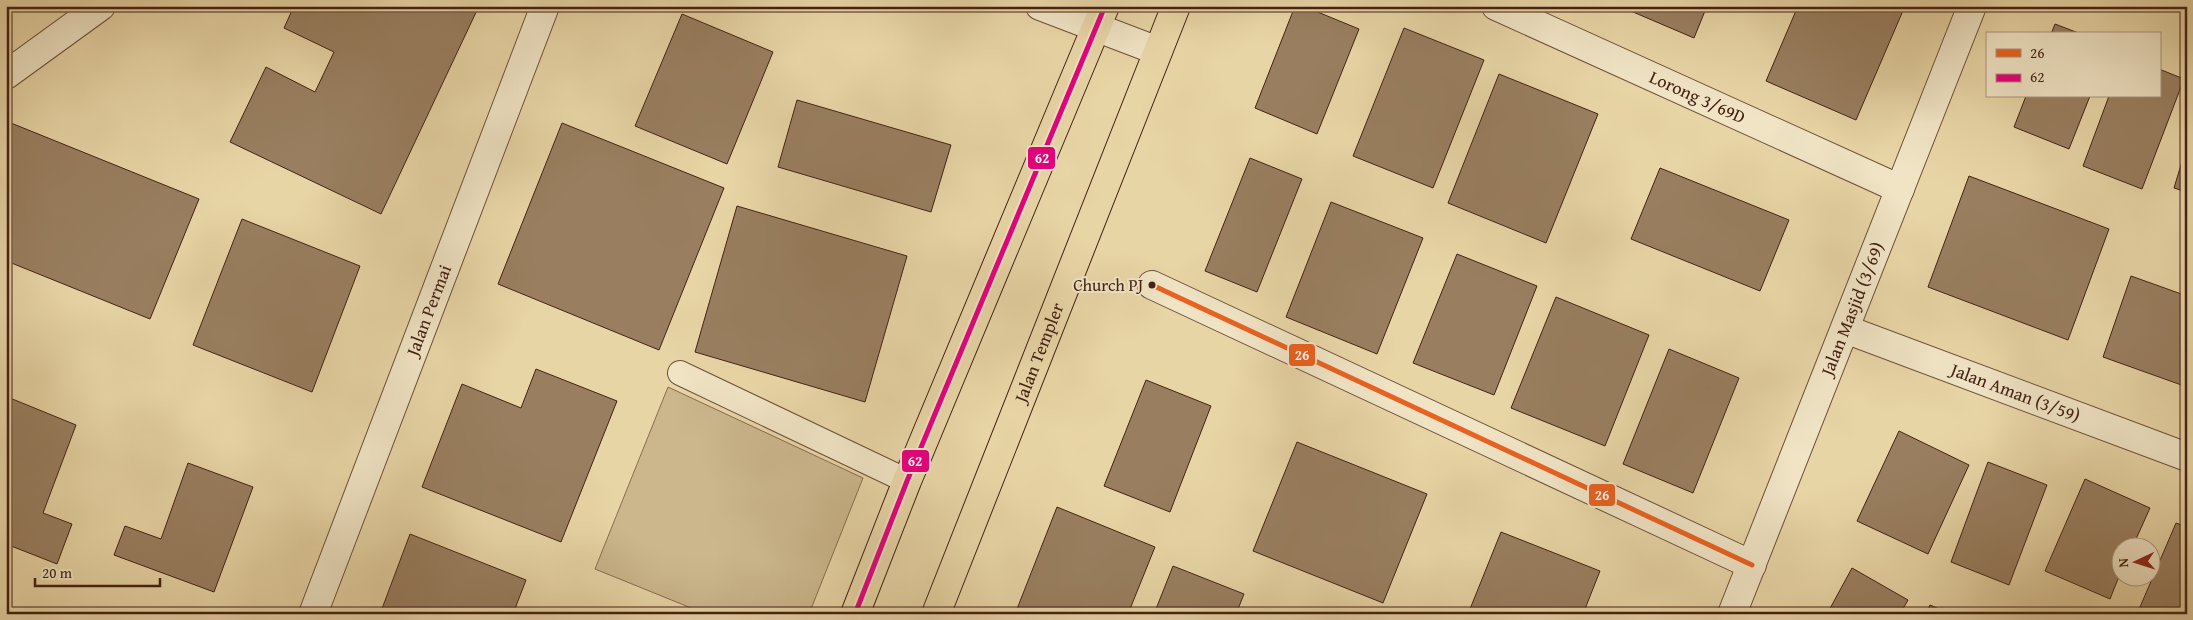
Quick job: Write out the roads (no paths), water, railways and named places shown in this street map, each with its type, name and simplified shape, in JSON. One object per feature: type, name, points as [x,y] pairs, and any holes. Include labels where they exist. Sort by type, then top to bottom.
[{"type":"main road","name":"Jalan Templer","points":[[936,614],[1176,6]]},
{"type":"main road","points":[[855,614],[907,481],[1101,17]]},
{"type":"street","points":[[6,75],[101,6]]},
{"type":"street","name":"Jalan Permai","points":[[313,614],[545,6]]},
{"type":"street","points":[[1040,6],[1101,17],[1158,51]]},
{"type":"street","name":"Lorong 3/69D","points":[[1496,6],[1900,189]]},
{"type":"street","name":"Jalan Masjid (3/69)","points":[[1732,614],[1972,6]]},
{"type":"street","points":[[1152,285],[1752,565]]},
{"type":"street","name":"Jalan Aman (3/59)","points":[[1845,329],[2187,457]]},
{"type":"lane","points":[[680,372],[907,481]]},
{"type":"place","name":"Church PJ","points":[[1152,285]]}]
